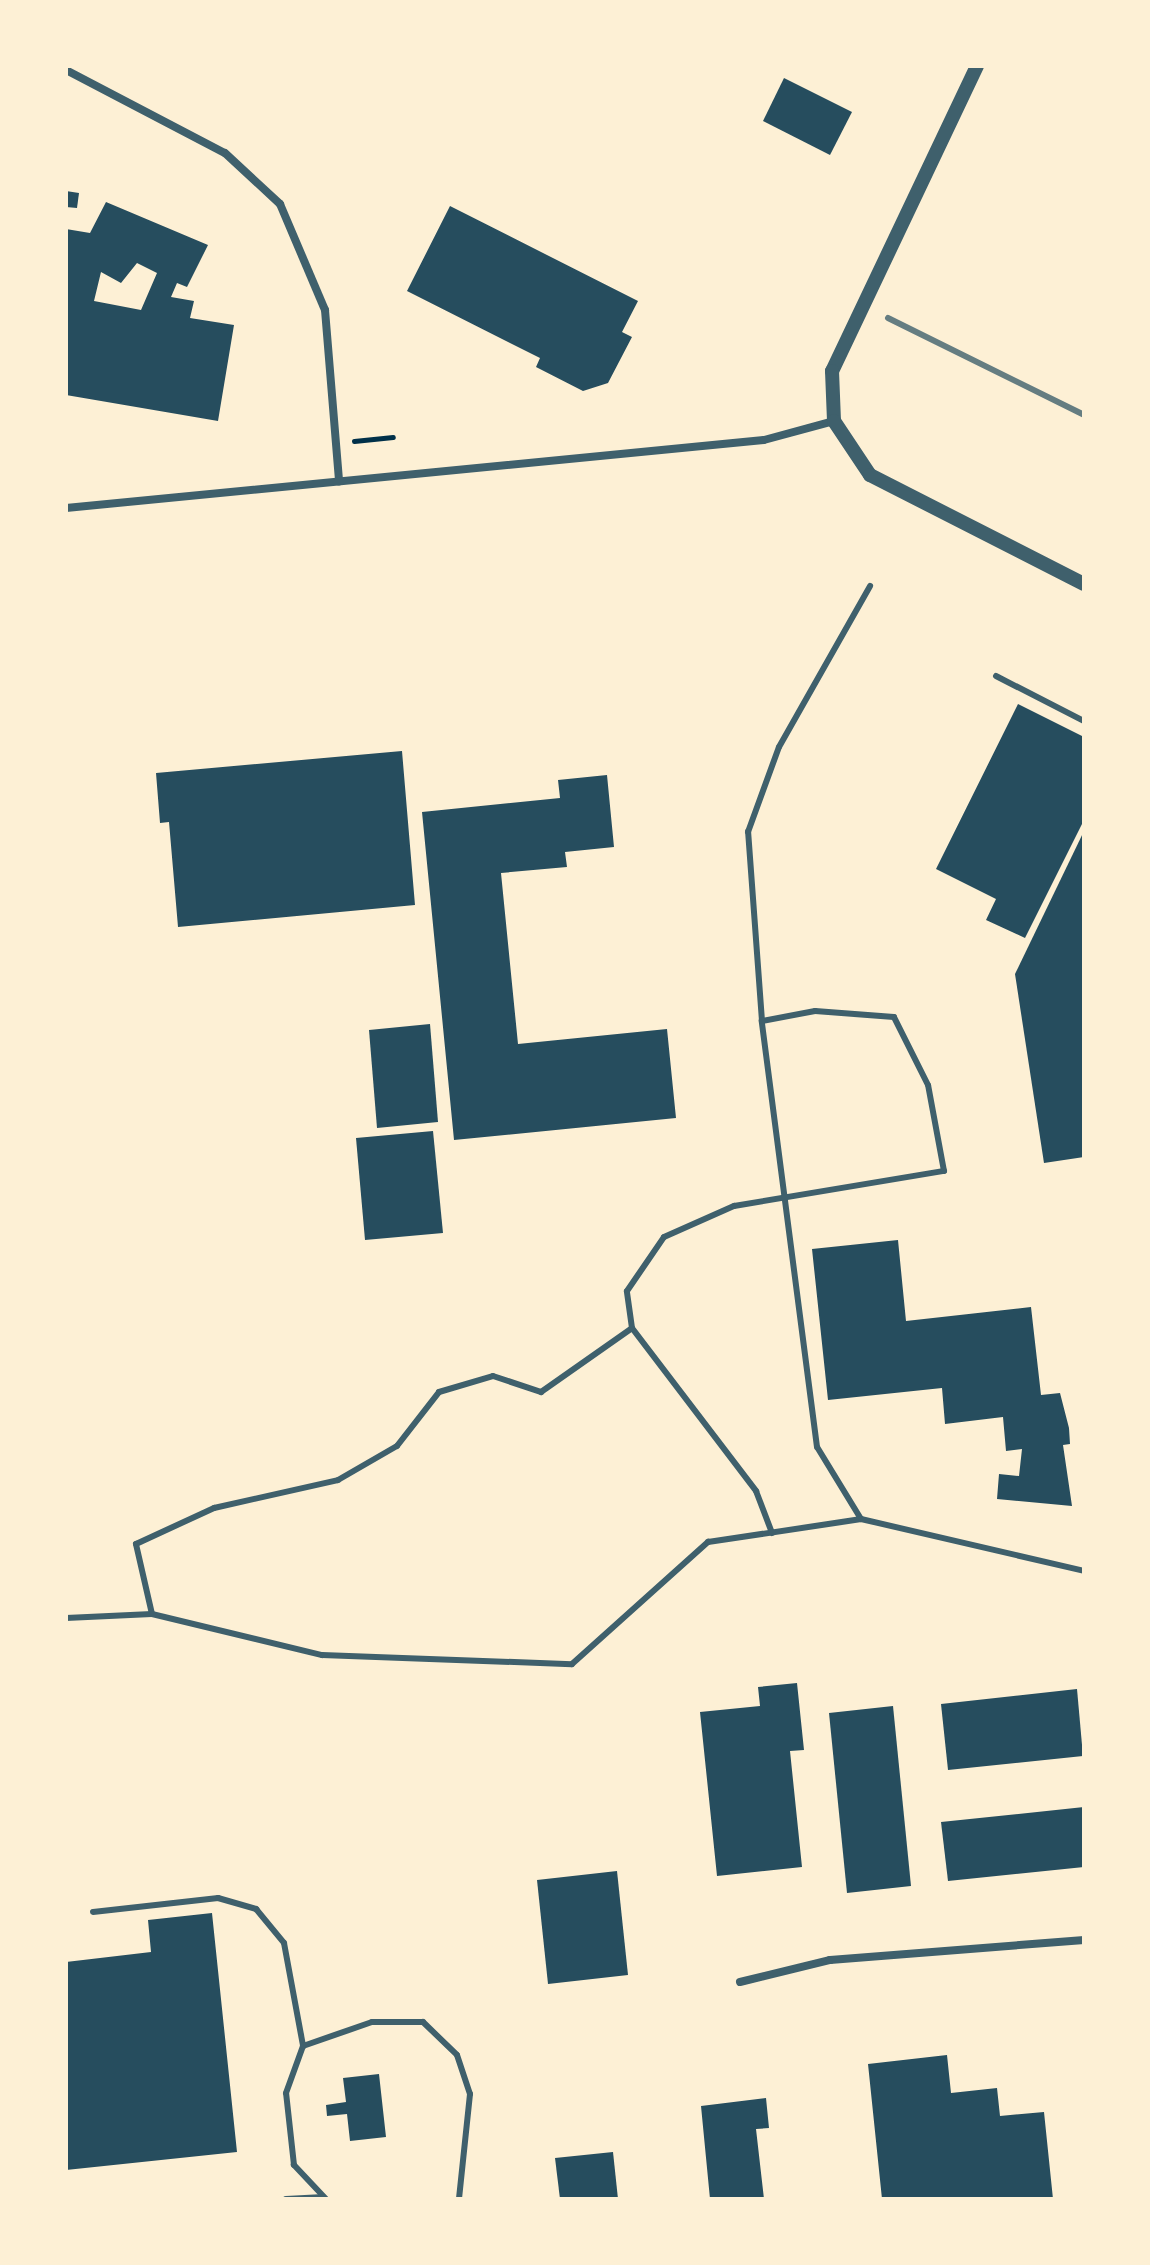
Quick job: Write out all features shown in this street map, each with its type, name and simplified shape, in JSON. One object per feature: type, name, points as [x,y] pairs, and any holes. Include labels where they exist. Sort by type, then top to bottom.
[{"type":"street","points":[[977,66],[832,371],[834,421],[870,475],[1084,584]]},
{"type":"street","points":[[66,70],[225,153],[280,204],[325,310],[339,481]]},
{"type":"street","points":[[66,508],[764,440],[834,421]]},
{"type":"street","points":[[740,1982],[830,1960],[1084,1940]]},
{"type":"lane","points":[[861,1519],[817,1447],[762,1021],[748,832],[779,747],[870,586]]},
{"type":"lane","points":[[996,676],[1084,721]]},
{"type":"lane","points":[[762,1021],[815,1011],[894,1017],[928,1085],[944,1171],[734,1206],[664,1237],[627,1291],[632,1328],[756,1491],[772,1533]]},
{"type":"lane","points":[[152,1614],[136,1544],[214,1508],[338,1480],[397,1446],[439,1392],[493,1376],[541,1392],[632,1328]]},
{"type":"lane","points":[[66,1618],[152,1614],[322,1655],[572,1664],[708,1542],[861,1519],[1084,1571]]},
{"type":"lane","points":[[93,1912],[218,1898],[256,1909],[284,1943],[303,2046],[286,2093],[294,2165],[322,2198]]},
{"type":"lane","points":[[303,2046],[372,2022],[423,2022],[457,2055],[470,2094],[459,2199]]},
{"type":"lane","points":[[286,2199],[322,2198]]},
{"type":"path","points":[[337,442],[393,437]]},
{"type":"building","points":[[784,78],[852,112],[830,155],[763,121]]},
{"type":"building","points":[[66,191],[79,193],[77,208],[66,207]]},
{"type":"building","points":[[106,202],[208,245],[187,287],[177,283],[171,297],[194,301],[190,318],[234,325],[218,421],[66,395],[66,229],[90,233]],"holes":[[[137,263],[157,273],[141,310],[94,301],[101,272],[121,283]]]},
{"type":"building","points":[[450,206],[638,301],[622,332],[632,337],[608,383],[583,391],[536,367],[540,358],[407,291]]},
{"type":"building","points":[[1018,704],[1084,737],[1084,820],[1025,938],[986,920],[996,899],[936,869]]},
{"type":"building","points":[[402,751],[415,905],[178,927],[169,822],[160,823],[156,773]]},
{"type":"building","points":[[607,775],[614,847],[565,852],[567,867],[501,873],[518,1044],[667,1029],[676,1118],[454,1140],[422,812],[560,798],[558,780]]},
{"type":"building","points":[[1084,831],[1084,1157],[1044,1163],[1015,974]]},
{"type":"building","points":[[430,1024],[438,1122],[377,1128],[369,1030]]},
{"type":"building","points":[[433,1131],[443,1233],[365,1240],[356,1138]]},
{"type":"building","points":[[898,1240],[906,1321],[1031,1307],[1041,1395],[1060,1393],[1069,1428],[1070,1444],[1063,1445],[1072,1506],[997,1499],[999,1474],[1019,1476],[1022,1449],[1006,1451],[1003,1417],[945,1424],[942,1388],[828,1400],[812,1249]]},
{"type":"building","points":[[797,1683],[804,1750],[790,1751],[802,1867],[717,1876],[700,1712],[760,1706],[758,1687]]},
{"type":"building","points":[[1077,1689],[1083,1756],[948,1770],[941,1704]]},
{"type":"building","points":[[893,1706],[911,1886],[847,1893],[829,1713]]},
{"type":"building","points":[[1084,1807],[1084,1867],[948,1881],[941,1822]]},
{"type":"building","points":[[617,1871],[628,1975],[548,1984],[537,1880]]},
{"type":"building","points":[[212,1913],[237,2152],[66,2170],[66,1962],[151,1952],[148,1920]]},
{"type":"building","points":[[947,2055],[951,2093],[997,2088],[1000,2116],[1044,2112],[1053,2199],[882,2199],[868,2064]]},
{"type":"building","points":[[379,2074],[386,2137],[350,2141],[347,2114],[327,2116],[326,2105],[346,2102],[343,2078]]},
{"type":"building","points":[[766,2098],[769,2128],[756,2129],[764,2199],[710,2199],[701,2106]]},
{"type":"building","points":[[613,2152],[618,2199],[560,2199],[555,2158]]},
{"type":"railway","points":[[888,318],[1084,415]]}]
